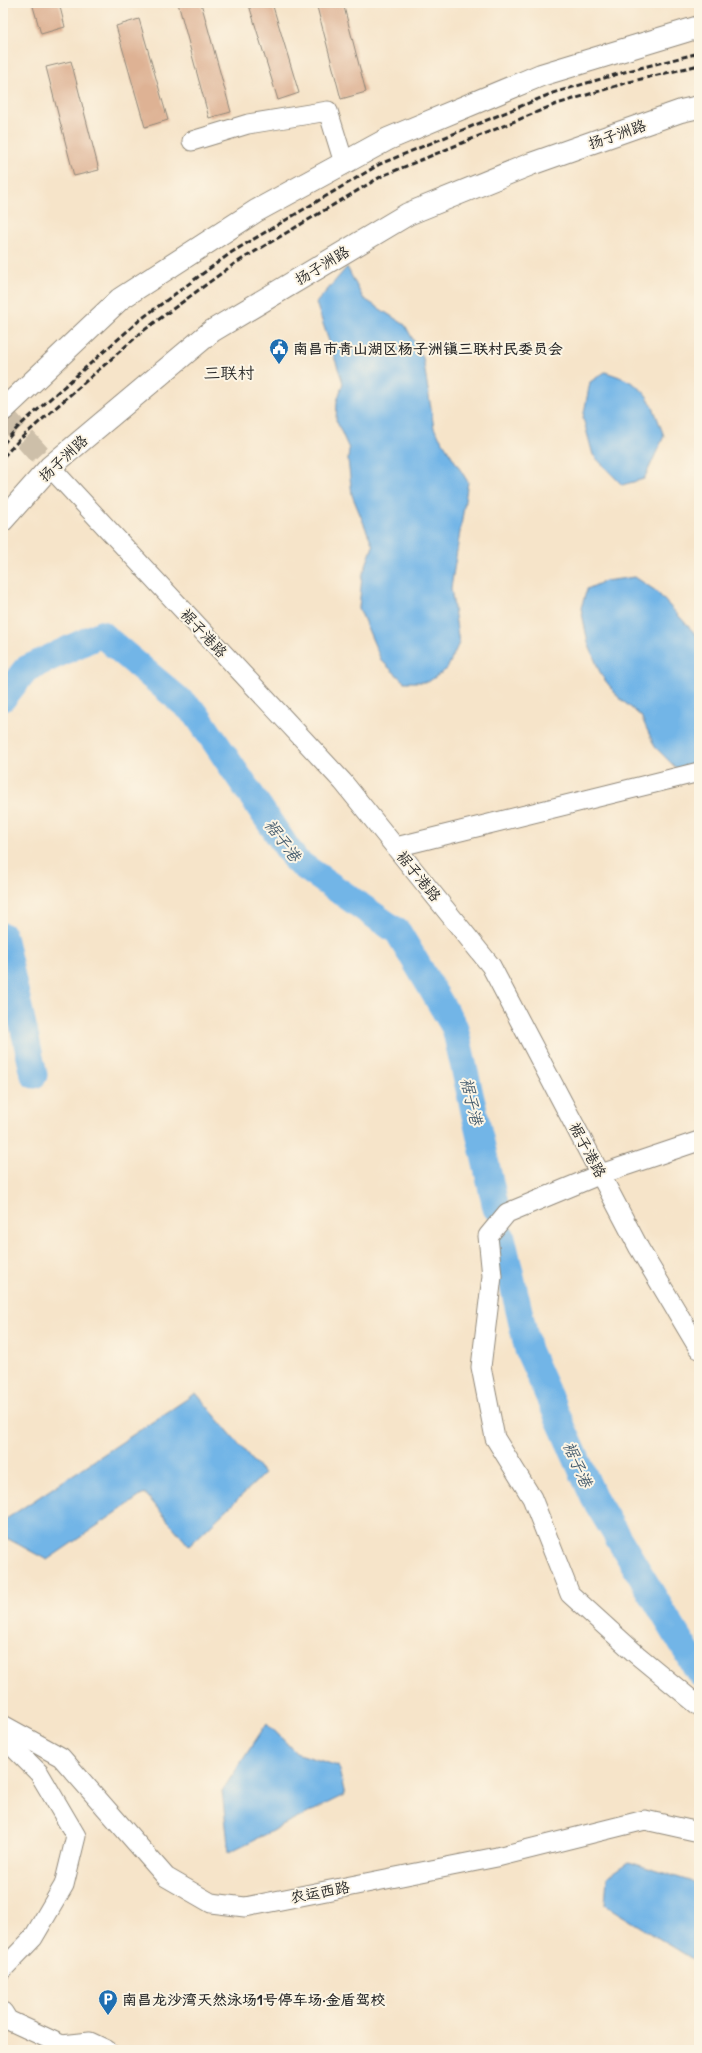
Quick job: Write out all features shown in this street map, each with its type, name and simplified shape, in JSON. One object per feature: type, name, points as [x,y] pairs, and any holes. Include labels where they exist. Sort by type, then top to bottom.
[{"type":"main road","points":[[3,410],[120,299],[256,211],[388,139],[541,75],[699,28]]},
{"type":"main road","name":"扬子洲路","points":[[3,520],[50,467],[212,331],[408,214],[531,164],[681,111],[699,107]]},
{"type":"street","points":[[192,141],[248,124],[328,111],[344,163]]},
{"type":"street","name":"裾子港路","points":[[50,467],[343,782],[491,966],[639,1248],[699,1349]]},
{"type":"street","points":[[396,847],[699,772]]},
{"type":"street","points":[[699,1141],[601,1174],[507,1213],[488,1236],[492,1276],[481,1367],[494,1438],[532,1498],[570,1594],[637,1655],[699,1706]]},
{"type":"street","name":"农运西路","points":[[3,1725],[61,1757],[166,1877],[211,1903],[245,1907],[497,1857],[645,1820],[699,1832]]},
{"type":"street","points":[[3,1737],[39,1773],[76,1836],[64,1885],[33,1938],[3,1969]]},
{"type":"street","points":[[5,2019],[62,2048],[90,2042],[108,2050]]},
{"type":"water","points":[[347,267],[363,298],[405,325],[423,358],[434,428],[468,482],[451,588],[459,643],[447,669],[428,682],[404,682],[381,660],[359,608],[362,576],[373,546],[352,495],[348,460],[349,449],[336,420],[337,401],[343,383],[316,303]]},
{"type":"water","points":[[605,372],[639,387],[650,402],[664,436],[644,479],[622,485],[593,455],[583,418],[590,382]]},
{"type":"water","points":[[635,577],[656,591],[699,638],[699,761],[677,769],[655,747],[641,716],[619,698],[601,675],[588,643],[581,608],[587,589],[605,581]]},
{"type":"water","points":[[196,1393],[264,1474],[189,1546],[145,1493],[47,1560],[3,1536],[3,1521]]},
{"type":"water","points":[[267,1723],[296,1753],[338,1766],[345,1795],[229,1852],[222,1791]]},
{"type":"water","points":[[629,1862],[699,1884],[699,1963],[605,1905],[607,1877]]},
{"type":"building","points":[[32,3],[59,3],[65,27],[41,34]]},
{"type":"building","points":[[178,3],[201,3],[231,112],[209,118]]},
{"type":"building","points":[[254,3],[272,3],[299,93],[278,100],[249,5]]},
{"type":"building","points":[[316,3],[343,3],[366,92],[341,99]]},
{"type":"building","points":[[139,19],[168,120],[145,127],[116,26]]},
{"type":"building","points":[[71,61],[99,170],[74,176],[46,67]]},
{"type":"waterway","name":"裾子港","points":[[3,698],[26,669],[101,634],[196,714],[296,861],[398,932],[455,1028],[496,1208]]},
{"type":"waterway","name":"裾子港","points":[[3,936],[34,1075]]},
{"type":"waterway","name":"裾子港","points":[[502,1237],[528,1350],[594,1498],[699,1672]]},
{"type":"tunnel","points":[[3,414],[50,467]]},
{"type":"railway","points":[[3,444],[18,427],[141,319],[232,252],[380,164],[553,93],[628,71],[699,53]]},
{"type":"railway","points":[[3,457],[20,439],[143,331],[234,264],[382,176],[554,105],[629,82],[699,65]]},
{"type":"place","name":"南昌市青山湖区杨子洲镇三联村民委员会","points":[[279,365]]},
{"type":"place","name":"南昌龙沙湾天然泳场1号停车场·金盾驾校","points":[[108,2016]]},
{"type":"district","name":"三联村","points":[[229,372]]}]
